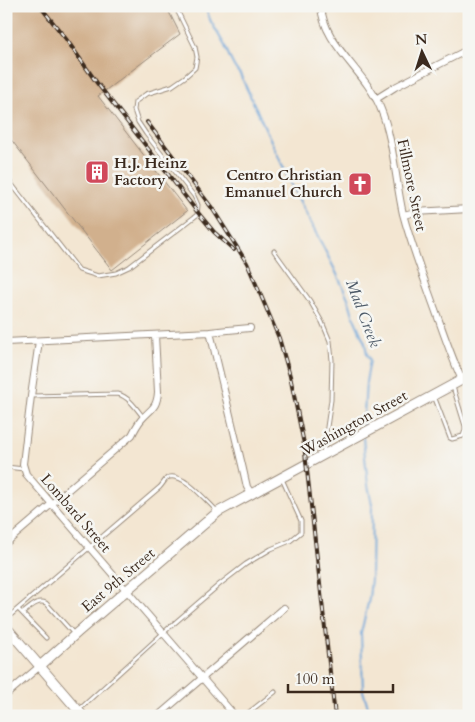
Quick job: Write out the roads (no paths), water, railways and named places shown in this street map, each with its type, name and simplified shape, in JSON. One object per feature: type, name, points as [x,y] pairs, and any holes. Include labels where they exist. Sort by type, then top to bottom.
[{"type":"main road","name":"Washington Street","points":[[252,494],[465,378]]},
{"type":"main road","name":"East 9th Street","points":[[40,666],[218,512],[252,494]]},
{"type":"main road","points":[[6,627],[78,714]]},
{"type":"street","name":"Fillmore Street","points":[[321,6],[327,31],[368,85],[386,123],[404,215],[419,266],[454,362],[465,378]]},
{"type":"street","points":[[376,99],[395,87],[469,49]]},
{"type":"street","points":[[404,215],[415,212],[469,209]]},
{"type":"street","points":[[6,342],[210,332],[250,328]]},
{"type":"street","points":[[210,332],[242,465],[252,494]]},
{"type":"street","points":[[7,540],[132,435],[143,418],[153,409],[158,399],[155,335]]},
{"type":"street","name":"Lombard Street","points":[[39,341],[23,464],[26,474],[235,716]]},
{"type":"street","points":[[158,716],[284,608]]},
{"type":"street","name":"East 9th Street","points":[[6,695],[40,666]]},
{"type":"lane","points":[[6,177],[79,270],[98,276],[116,273],[129,266],[197,215],[198,205],[194,196],[146,134],[138,122],[134,110],[135,102],[146,94],[172,86],[195,68],[197,57],[195,46],[175,6]]},
{"type":"lane","points":[[274,251],[310,301],[330,341],[332,400],[323,455]]},
{"type":"lane","points":[[434,395],[450,438],[463,436],[466,430],[452,385]]},
{"type":"lane","points":[[31,396],[118,394],[123,395],[129,400],[143,418]]},
{"type":"lane","points":[[6,467],[24,469]]},
{"type":"lane","points":[[6,619],[160,488],[168,478],[176,477],[185,480],[218,512]]},
{"type":"lane","points":[[78,714],[163,633],[246,564],[271,549],[290,541],[301,532],[301,521],[282,477]]},
{"type":"lane","points":[[23,613],[39,601],[42,601],[75,635]]},
{"type":"lane","points":[[18,609],[46,638]]},
{"type":"lane","points":[[244,716],[276,692]]},
{"type":"waterway","name":"Mad Creek","points":[[205,6],[210,21],[240,74],[292,186],[334,268],[365,343],[370,360],[366,382],[363,430]]},
{"type":"waterway","name":"Mad Creek","points":[[363,438],[372,505],[371,579],[369,599],[361,633],[363,691],[371,716]]},
{"type":"railway","points":[[40,6],[195,209],[214,232],[234,250]]},
{"type":"railway","points":[[147,122],[212,208],[247,263],[279,338],[290,376],[304,444],[335,716]]},
{"type":"place","name":"H.J. Heinz Factory","points":[[97,172]]},
{"type":"place","name":"Centro Christian Emanuel Church","points":[[360,184]]}]
